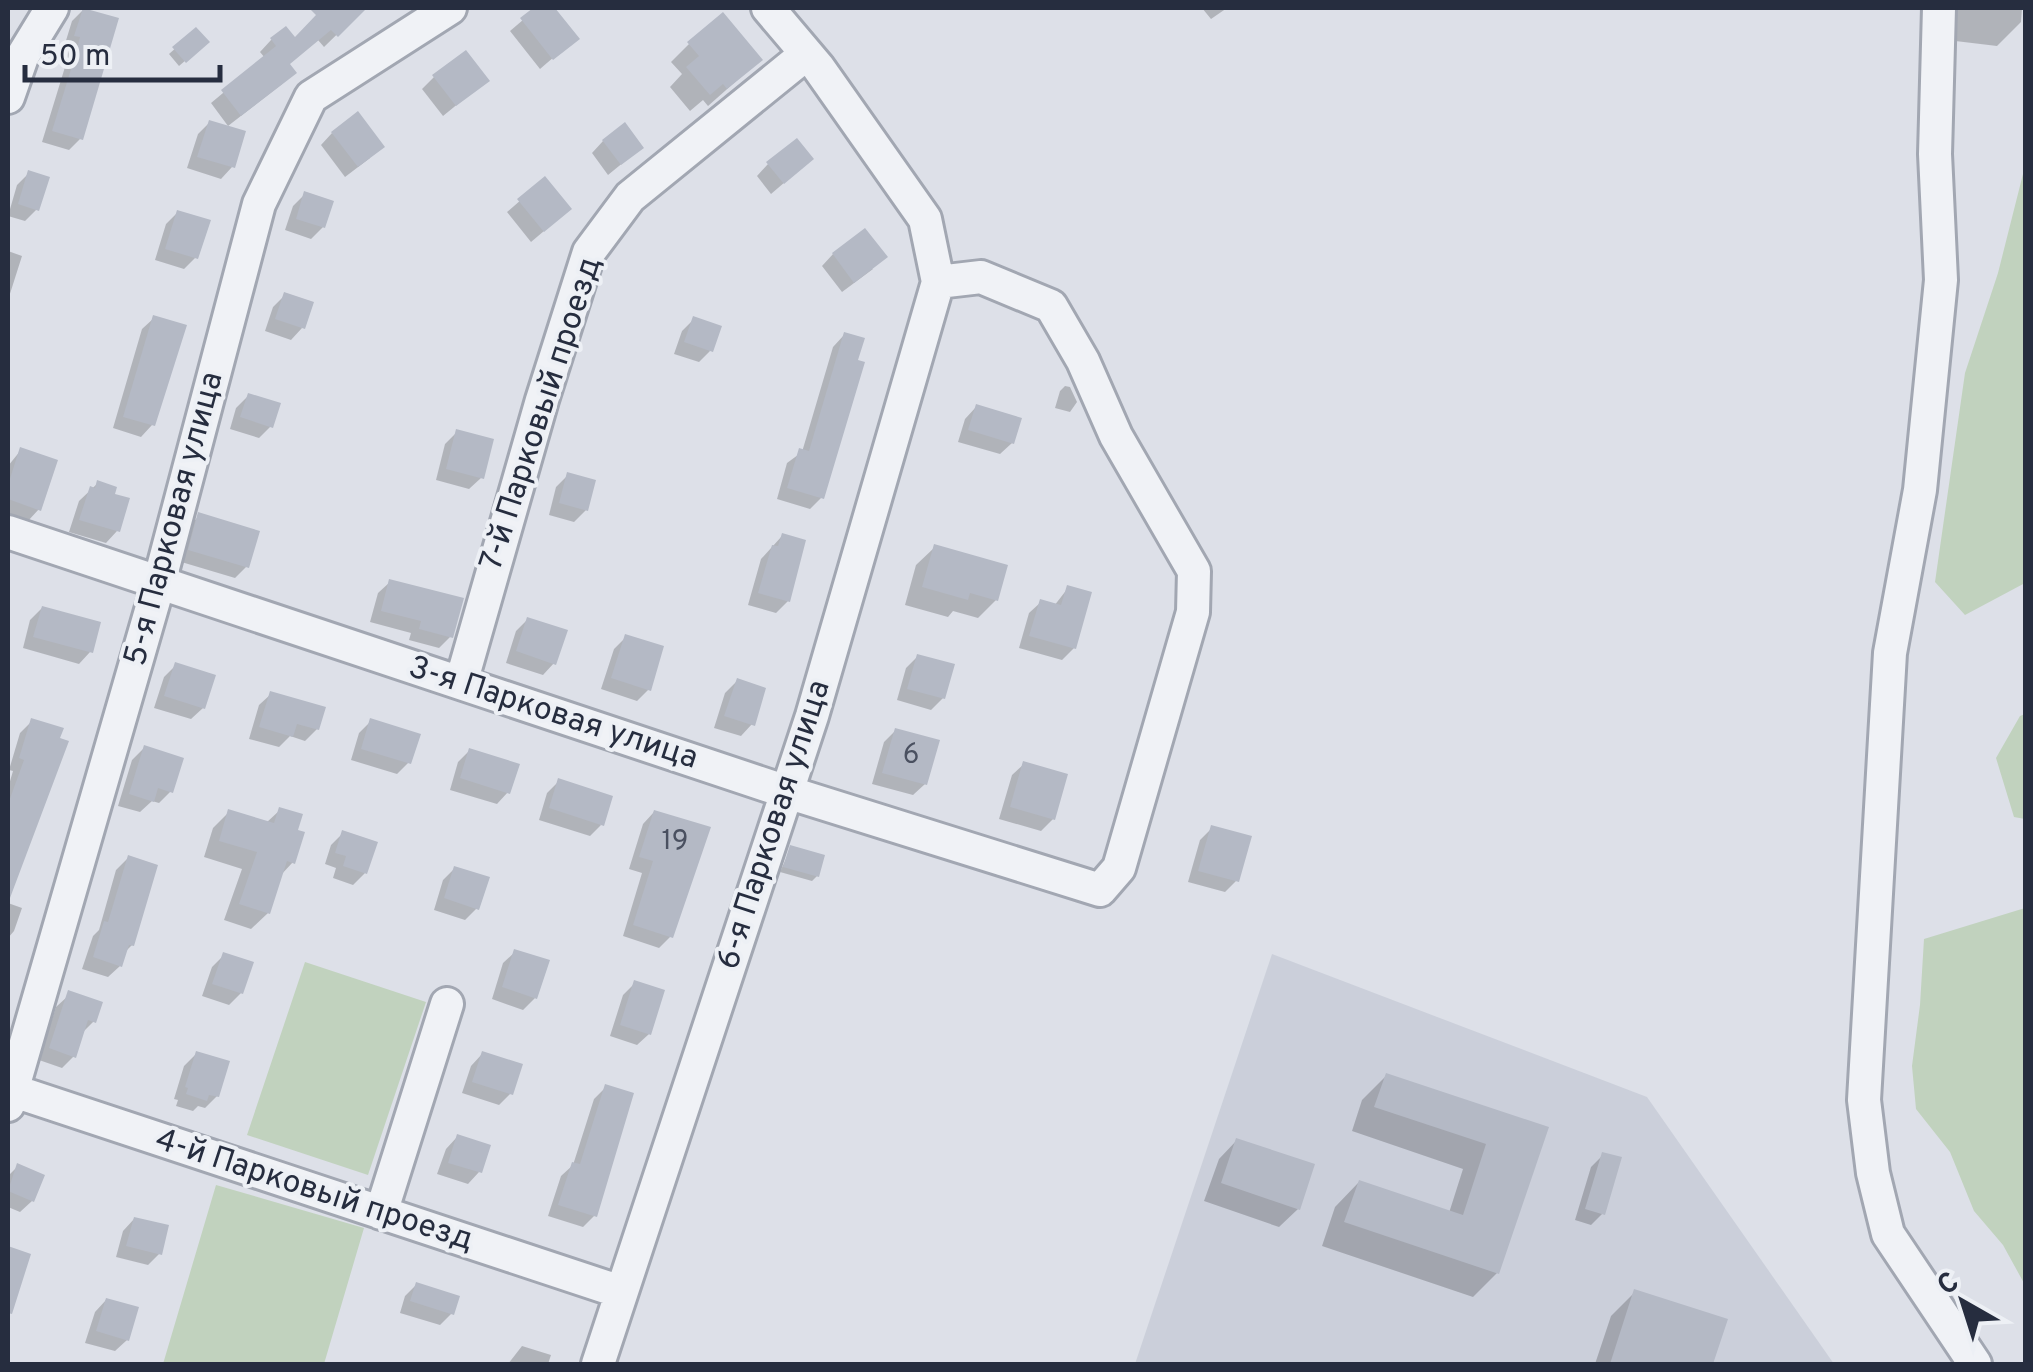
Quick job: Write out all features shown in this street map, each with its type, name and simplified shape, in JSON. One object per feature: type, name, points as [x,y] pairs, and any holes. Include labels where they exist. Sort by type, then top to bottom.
[{"type":"street","points":[[8,97],[22,57],[52,8]]},
{"type":"street","name":"5-я Парковая улица","points":[[9,1095],[159,583],[258,204],[312,97],[450,8]]},
{"type":"street","points":[[768,8],[818,67],[925,219],[938,282]]},
{"type":"street","points":[[1938,8],[1935,154],[1941,280],[1920,490],[1890,653],[1864,1100],[1873,1174],[1888,1234],[1975,1364]]},
{"type":"street","name":"7-й Парковый проезд","points":[[461,684],[542,400],[590,252],[630,197],[806,55]]},
{"type":"street","name":"3-я Парковая улица","points":[[8,532],[786,792],[1100,890],[1119,868],[1193,612],[1194,571],[1116,436],[1083,361],[1051,306],[981,276],[938,282]]},
{"type":"street","name":"6-я Парковая улица","points":[[598,1364],[786,792],[938,282]]},
{"type":"street","points":[[380,1212],[447,1004]]},
{"type":"street","name":"4-й Парковый проезд","points":[[9,1095],[621,1292]]},
{"type":"shaded area","points":[[1272,954],[1647,1097],[1834,1364],[1135,1364]]},
{"type":"green space","points":[[2025,166],[2025,583],[1965,615],[1935,582],[1965,373],[1998,273]]},
{"type":"green space","points":[[2026,714],[2025,819],[2014,817],[1996,758],[2020,716]]},
{"type":"green space","points":[[2026,908],[2025,1285],[2003,1245],[1974,1211],[1950,1152],[1916,1109],[1912,1066],[1924,939]]},
{"type":"green space","points":[[305,962],[426,1002],[368,1175],[247,1135]]},
{"type":"green space","points":[[216,1185],[364,1228],[324,1364],[163,1364]]},
{"type":"building","points":[[83,8],[119,18],[83,140],[52,131],[76,53],[80,37],[74,36]]},
{"type":"building","points":[[309,8],[367,8],[338,37],[331,30],[290,64],[297,73],[241,116],[221,90],[276,46],[270,38],[286,26],[295,37],[316,15]]},
{"type":"building","points":[[533,8],[555,8],[580,39],[553,60],[520,18]]},
{"type":"building","points":[[723,12],[763,60],[727,89],[723,84],[710,95],[686,67],[699,56],[687,42]]},
{"type":"building","points":[[196,27],[210,42],[186,63],[172,47]]},
{"type":"building","points":[[466,50],[490,81],[456,106],[432,75]]},
{"type":"building","points":[[358,111],[385,147],[358,167],[331,132]]},
{"type":"building","points":[[209,120],[246,131],[235,168],[197,157]]},
{"type":"building","points":[[625,122],[644,148],[621,165],[602,140]]},
{"type":"building","points":[[797,138],[814,159],[784,184],[766,162]]},
{"type":"building","points":[[28,170],[50,177],[39,211],[18,204]]},
{"type":"building","points":[[545,176],[572,209],[544,232],[517,199]]},
{"type":"building","points":[[304,191],[334,201],[325,228],[296,219]]},
{"type":"building","points":[[177,210],[211,220],[198,259],[165,249]]},
{"type":"building","points":[[865,228],[888,257],[854,283],[832,253]]},
{"type":"building","points":[[284,292],[314,302],[305,329],[275,319]]},
{"type":"building","points":[[153,315],[187,325],[155,426],[123,417]]},
{"type":"building","points":[[693,316],[722,326],[713,352],[684,342]]},
{"type":"building","points":[[844,332],[865,338],[858,360],[865,362],[824,499],[787,488],[799,448],[809,451]]},
{"type":"building","points":[[248,393],[281,403],[273,428],[240,417]]},
{"type":"building","points":[[976,404],[1022,418],[1014,444],[968,430]]},
{"type":"building","points":[[456,429],[494,439],[484,479],[446,469]]},
{"type":"building","points":[[20,447],[58,460],[41,511],[8,499],[8,485]]},
{"type":"building","points":[[567,472],[596,480],[588,511],[559,503]]},
{"type":"building","points":[[97,480],[117,487],[115,494],[130,498],[120,532],[79,520],[90,486],[95,488]]},
{"type":"building","points":[[198,512],[260,531],[249,568],[188,550]]},
{"type":"building","points":[[782,533],[806,540],[790,602],[758,593],[772,545],[778,546]]},
{"type":"building","points":[[934,544],[1008,565],[998,601],[970,593],[968,600],[922,587]]},
{"type":"building","points":[[389,579],[464,598],[453,638],[419,629],[421,621],[381,611]]},
{"type":"building","points":[[1067,585],[1092,592],[1076,649],[1029,636],[1040,599],[1061,605]]},
{"type":"building","points":[[42,606],[101,622],[93,653],[33,637]]},
{"type":"building","points":[[527,617],[568,630],[556,665],[516,651]]},
{"type":"building","points":[[625,634],[664,646],[651,691],[611,678]]},
{"type":"building","points":[[917,654],[955,664],[945,699],[907,689]]},
{"type":"building","points":[[175,662],[216,675],[205,709],[164,696]]},
{"type":"building","points":[[737,678],[766,688],[755,726],[724,716]]},
{"type":"building","points":[[270,691],[326,707],[319,730],[297,724],[293,737],[259,727]]},
{"type":"building","points":[[31,718],[64,728],[60,738],[69,741],[10,898],[8,804],[24,760],[19,758]]},
{"type":"building","points":[[370,718],[421,734],[411,764],[361,749]]},
{"type":"building","points":[[895,728],[940,740],[927,785],[882,773]]},
{"type":"building","points":[[144,745],[184,758],[173,793],[158,788],[154,802],[129,794]]},
{"type":"building","points":[[469,748],[520,764],[510,794],[460,778]]},
{"type":"building","points":[[1023,761],[1068,774],[1055,820],[1010,807]]},
{"type":"building","points":[[558,778],[613,796],[604,826],[549,808]]},
{"type":"building","points":[[279,807],[303,814],[298,830],[305,832],[295,864],[287,861],[270,914],[239,904],[257,852],[219,841],[228,809],[274,823]]},
{"type":"building","points":[[654,810],[711,827],[673,938],[633,925],[653,861],[639,857]]},
{"type":"building","points":[[1211,825],[1252,836],[1239,882],[1198,871]]},
{"type":"building","points":[[342,830],[378,842],[367,874],[343,866],[346,856],[335,853]]},
{"type":"building","points":[[790,845],[825,855],[819,877],[783,867]]},
{"type":"building","points":[[128,855],[158,865],[134,946],[129,945],[122,967],[93,957]]},
{"type":"building","points":[[454,866],[490,877],[479,910],[444,898]]},
{"type":"building","points":[[514,949],[550,960],[537,999],[502,987]]},
{"type":"building","points":[[223,952],[254,962],[243,994],[212,984]]},
{"type":"building","points":[[634,980],[665,990],[651,1035],[620,1025]]},
{"type":"building","points":[[68,990],[103,1002],[96,1023],[88,1020],[76,1058],[49,1048]]},
{"type":"building","points":[[196,1051],[230,1061],[219,1097],[209,1095],[207,1101],[186,1094]]},
{"type":"building","points":[[482,1051],[523,1064],[513,1095],[472,1082]]},
{"type":"building","points":[[1386,1073],[1549,1127],[1499,1274],[1344,1222],[1359,1180],[1463,1215],[1486,1144],[1374,1107]]},
{"type":"building","points":[[605,1084],[634,1093],[597,1217],[558,1205],[572,1162],[580,1164]]},
{"type":"building","points":[[457,1134],[491,1145],[482,1173],[448,1163]]},
{"type":"building","points":[[1236,1138],[1315,1164],[1300,1210],[1221,1183]]},
{"type":"building","points":[[1602,1152],[1622,1157],[1605,1215],[1585,1209]]},
{"type":"building","points":[[17,1163],[45,1175],[34,1202],[8,1191]]},
{"type":"building","points":[[134,1217],[169,1225],[162,1255],[126,1246]]},
{"type":"building","points":[[8,1246],[31,1254],[12,1314],[8,1313]]},
{"type":"building","points":[[416,1282],[460,1296],[454,1315],[410,1301]]},
{"type":"building","points":[[1634,1289],[1728,1319],[1713,1364],[1610,1364]]},
{"type":"building","points":[[106,1298],[139,1307],[129,1341],[96,1331]]}]
